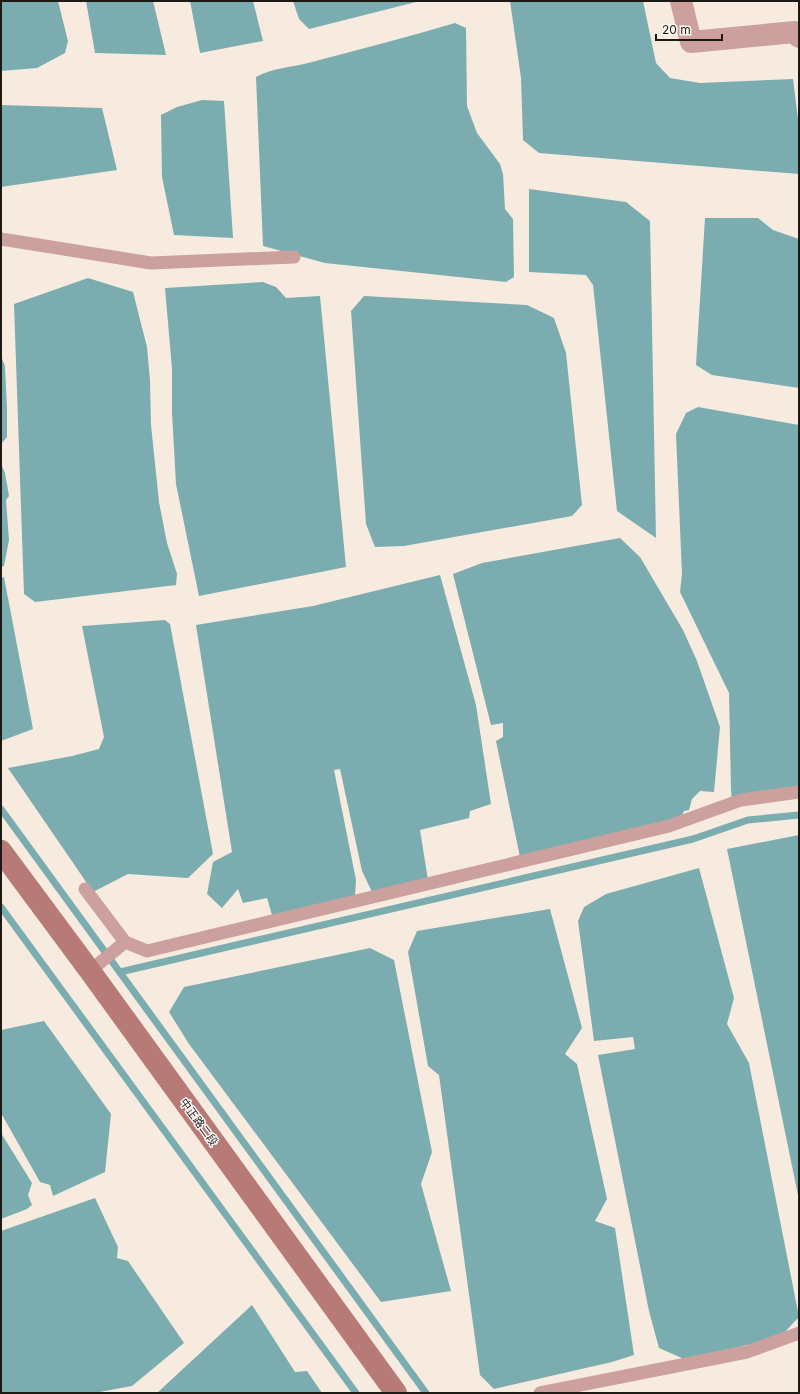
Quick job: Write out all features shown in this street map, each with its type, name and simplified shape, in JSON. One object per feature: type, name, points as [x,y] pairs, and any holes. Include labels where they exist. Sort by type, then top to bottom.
[{"type":"main road","name":"中正路二段","points":[[1,851],[90,971],[396,1393]]},
{"type":"street","points":[[681,1],[690,42],[795,32],[799,37]]},
{"type":"lane","points":[[1,239],[151,263],[294,257]]},
{"type":"lane","points":[[85,889],[125,942],[147,951],[669,826],[741,800],[799,792]]},
{"type":"lane","points":[[90,971],[125,942]]},
{"type":"lane","points":[[540,1393],[747,1352],[799,1333]]},
{"type":"water","points":[[1,1],[58,1],[68,41],[65,53],[37,68],[1,71]]},
{"type":"water","points":[[86,1],[153,1],[166,55],[95,53]]},
{"type":"water","points":[[190,1],[253,1],[263,41],[200,53]]},
{"type":"water","points":[[293,1],[420,1],[309,29],[299,19]]},
{"type":"water","points":[[510,1],[643,1],[656,63],[670,78],[700,83],[793,79],[799,127],[799,174],[539,153],[523,140],[521,78]]},
{"type":"water","points":[[455,23],[466,28],[467,106],[477,133],[500,164],[503,174],[505,209],[513,219],[514,277],[506,282],[325,263],[263,246],[256,77],[276,70],[312,62]]},
{"type":"water","points":[[202,100],[224,101],[233,238],[174,235],[162,177],[161,115],[177,107]]},
{"type":"water","points":[[1,105],[102,108],[117,170],[1,187]]},
{"type":"water","points":[[529,189],[626,202],[650,221],[656,538],[617,511],[593,285],[586,275],[529,272]]},
{"type":"water","points":[[705,218],[758,218],[773,230],[799,239],[799,388],[712,375],[696,365]]},
{"type":"water","points":[[88,278],[133,292],[147,347],[150,380],[151,425],[159,502],[167,543],[177,574],[176,585],[35,602],[24,594],[14,304]]},
{"type":"water","points":[[263,282],[276,287],[286,298],[320,296],[346,567],[199,596],[176,484],[172,413],[172,369],[165,288]]},
{"type":"water","points":[[364,296],[527,305],[554,318],[566,353],[582,505],[572,516],[404,546],[375,547],[366,524],[351,311]]},
{"type":"water","points":[[1,356],[5,366],[7,437],[1,444]]},
{"type":"water","points":[[698,407],[799,425],[799,792],[732,805],[729,693],[680,592],[682,574],[676,434],[686,413]]},
{"type":"water","points":[[1,464],[5,473],[9,496],[6,500],[9,540],[4,566],[1,567]]},
{"type":"water","points":[[620,538],[640,557],[683,630],[697,661],[720,727],[714,792],[700,791],[692,799],[689,810],[684,811],[681,817],[521,862],[496,741],[503,737],[503,723],[491,725],[453,574],[482,563]]},
{"type":"water","points":[[440,575],[476,705],[491,804],[470,811],[469,818],[420,830],[428,880],[372,892],[362,871],[340,769],[334,770],[356,880],[355,896],[272,915],[267,898],[243,903],[238,889],[222,908],[207,894],[213,862],[232,852],[196,625],[313,606]]},
{"type":"water","points":[[4,577],[33,729],[1,741],[1,578]]},
{"type":"water","points":[[165,620],[170,624],[213,854],[188,878],[128,874],[93,892],[8,768],[72,756],[99,749],[104,737],[82,626]]},
{"type":"water","points":[[799,835],[799,1200],[727,849]]},
{"type":"water","points":[[699,868],[734,998],[727,1024],[749,1063],[799,1317],[779,1338],[684,1359],[659,1348],[649,1311],[598,1055],[635,1049],[633,1037],[594,1041],[578,921],[584,907],[606,894]]},
{"type":"water","points":[[550,909],[582,1028],[565,1054],[577,1064],[607,1199],[595,1221],[615,1228],[634,1355],[612,1362],[494,1389],[480,1375],[439,1075],[428,1066],[408,952],[417,931]]},
{"type":"water","points":[[370,948],[394,960],[432,1152],[421,1184],[451,1291],[381,1302],[189,1044],[169,1012],[184,987]]},
{"type":"water","points":[[44,1021],[111,1114],[105,1172],[53,1196],[50,1185],[40,1182],[1,1113],[1,1030]]},
{"type":"water","points":[[1,1133],[32,1183],[28,1195],[32,1205],[27,1209],[1,1219]]},
{"type":"water","points":[[95,1198],[118,1247],[117,1258],[128,1261],[184,1343],[132,1386],[94,1393],[1,1393],[1,1231]]},
{"type":"water","points":[[252,1305],[295,1372],[307,1371],[322,1393],[157,1393]]},
{"type":"waterway","points":[[1,809],[426,1393]]},
{"type":"waterway","points":[[120,972],[693,839],[748,820],[799,815]]},
{"type":"waterway","points":[[1,907],[356,1393]]}]
